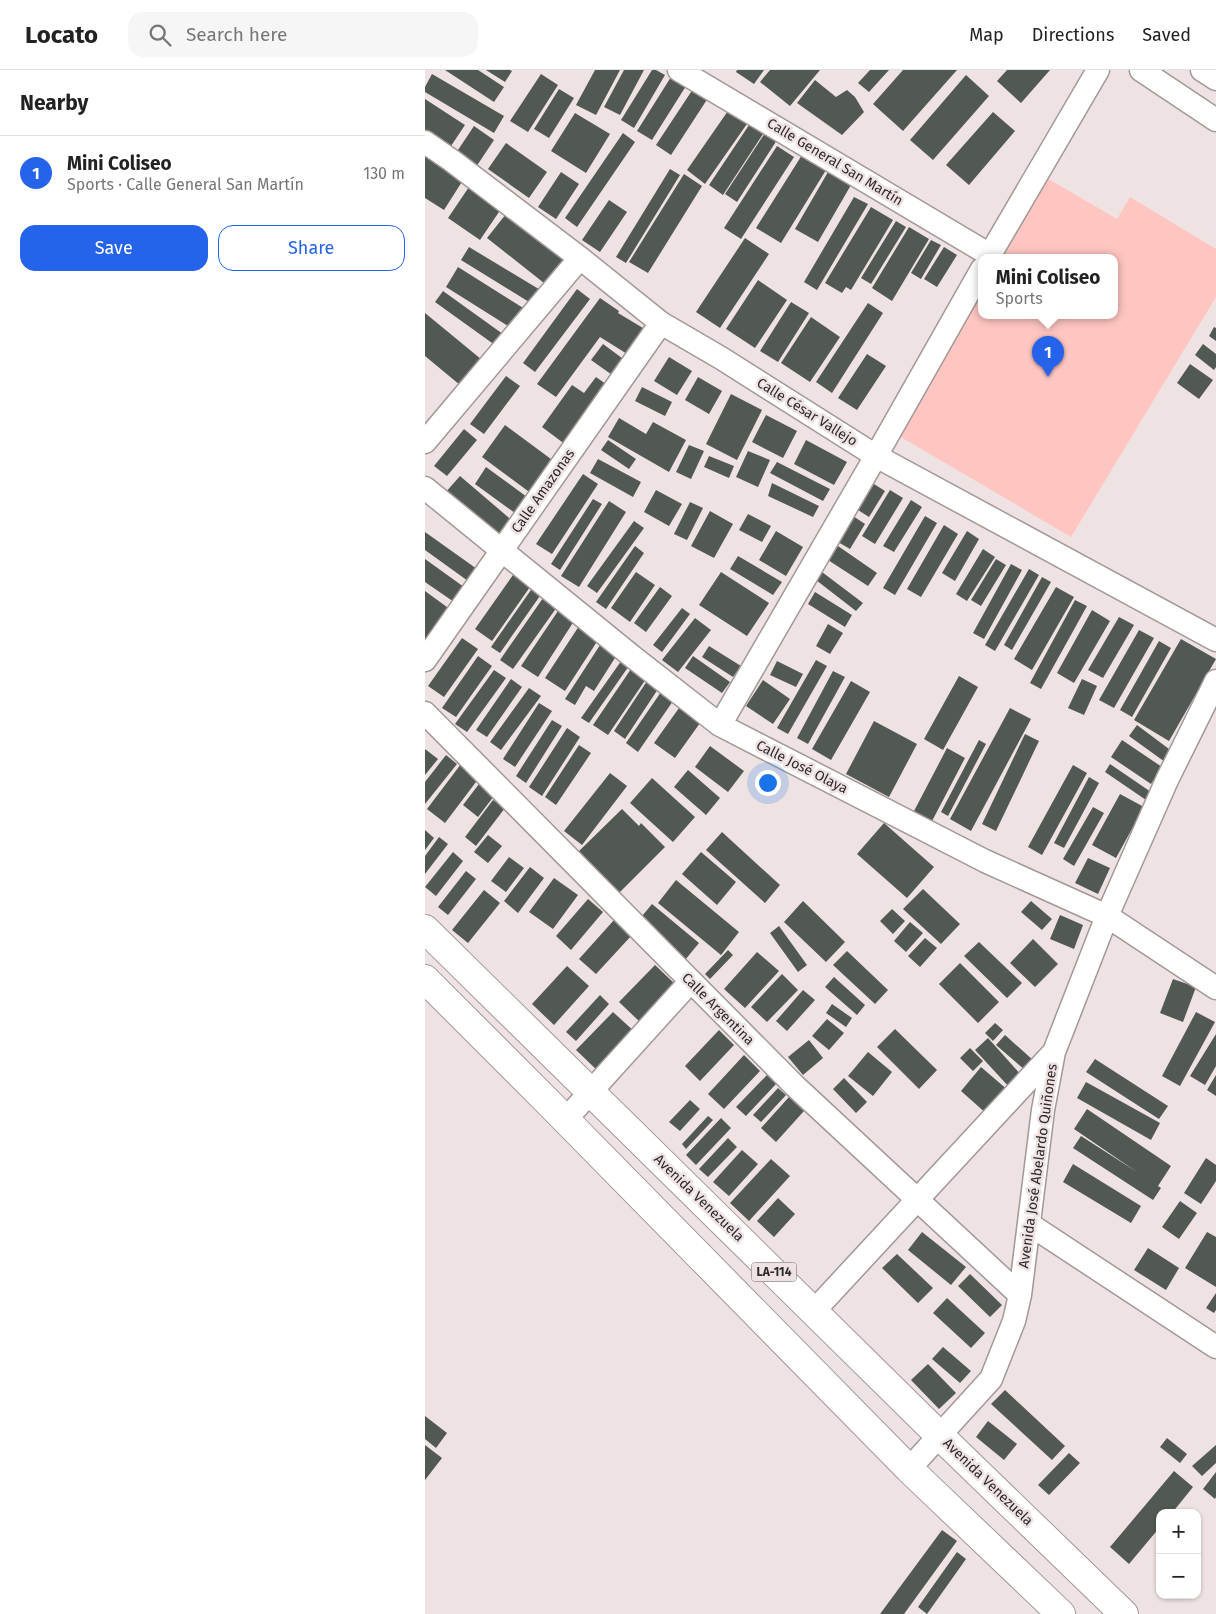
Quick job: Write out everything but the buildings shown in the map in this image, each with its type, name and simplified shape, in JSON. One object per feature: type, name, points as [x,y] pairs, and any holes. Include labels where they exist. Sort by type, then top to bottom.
[{"type":"main road","name":"Avenida Venezuela","points":[[425,929],[940,1436],[1124,1614]]},
{"type":"main road","name":"LA-114","points":[[425,979],[566,1119],[909,1468],[1061,1614]]},
{"type":"street","name":"Calle General San Martín","points":[[679,70],[978,255]]},
{"type":"street","points":[[991,254],[1098,70]]},
{"type":"street","points":[[1141,70],[1216,120]]},
{"type":"street","points":[[1202,70],[1216,79]]},
{"type":"street","name":"Calle César Vallejo","points":[[425,142],[580,258],[661,322],[876,456],[1216,640]]},
{"type":"street","points":[[425,442],[580,258]]},
{"type":"street","points":[[720,725],[978,277]]},
{"type":"street","name":"Calle Amazonas","points":[[425,660],[661,322]]},
{"type":"street","name":"Calle José Olaya","points":[[425,488],[720,725],[985,861],[1107,916],[1216,988]]},
{"type":"street","name":"Avenida José Abelardo Quiñones","points":[[909,1468],[991,1379],[1013,1320],[1020,1295],[1043,1110],[1054,1052],[1107,916],[1167,780],[1216,681]]},
{"type":"street","name":"Calle Argentina","points":[[425,713],[795,1086],[1020,1295]]},
{"type":"street","points":[[566,1119],[691,981]]},
{"type":"street","points":[[814,1311],[1054,1052]]},
{"type":"street","points":[[1029,1224],[1216,1347]]},
{"type":"shaded area","points":[[1047,178],[1117,219],[1130,197],[1216,249],[1216,297],[1071,537],[894,433],[978,294],[978,319],[1118,319],[1118,254],[1001,254]]},
{"type":"place","name":"Mini Coliseo","points":[[1048,377]]}]
